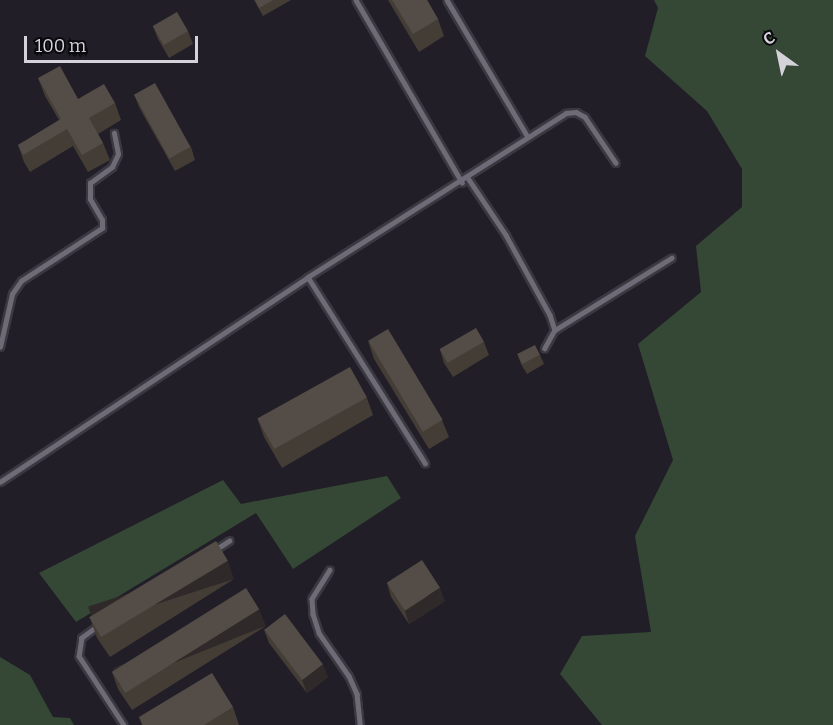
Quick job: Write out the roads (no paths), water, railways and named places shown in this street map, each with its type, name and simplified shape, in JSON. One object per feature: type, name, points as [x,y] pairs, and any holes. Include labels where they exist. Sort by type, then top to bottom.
[{"type":"lane","points":[[356,0],[462,182]]},
{"type":"lane","points":[[447,0],[528,137]]},
{"type":"lane","points":[[0,482],[308,277],[462,182],[566,113],[576,112],[585,117],[616,163]]},
{"type":"lane","points":[[0,347],[12,294],[21,281],[102,228],[102,220],[90,199],[90,183],[111,167],[118,154],[114,133]]},
{"type":"lane","points":[[468,178],[506,235],[555,330]]},
{"type":"lane","points":[[545,348],[555,330],[671,258]]},
{"type":"lane","points":[[308,277],[425,463]]},
{"type":"lane","points":[[210,553],[229,541]]},
{"type":"lane","points":[[330,570],[312,599],[313,614],[320,633],[349,676],[357,694],[360,725]]},
{"type":"lane","points":[[106,621],[82,638],[77,649],[124,725]]}]
